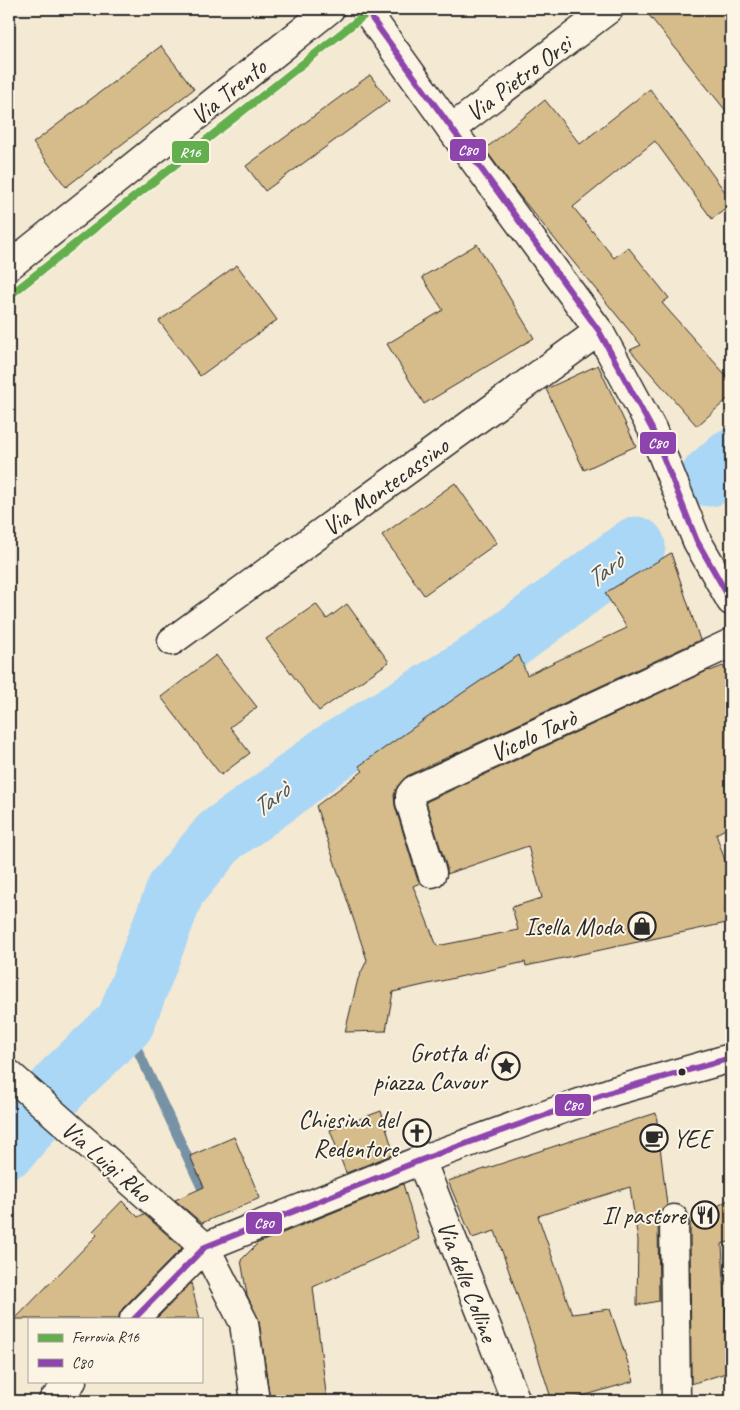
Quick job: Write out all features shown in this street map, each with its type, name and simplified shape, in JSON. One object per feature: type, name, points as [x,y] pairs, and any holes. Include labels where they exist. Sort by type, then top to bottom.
[{"type":"street","name":"Via Trento","points":[[9,266],[330,9]]},
{"type":"street","points":[[365,9],[450,129],[599,331],[652,429],[697,541],[731,601]]},
{"type":"street","name":"Via Pietro Orsi","points":[[450,129],[609,9]]},
{"type":"street","name":"Via Montecassino","points":[[172,641],[599,331]]},
{"type":"street","name":"Vicolo Tarò","points":[[432,873],[410,802],[410,795],[414,790],[731,643]]},
{"type":"street","points":[[135,1318],[205,1247],[421,1160],[614,1091],[731,1058]]},
{"type":"street","name":"Via Luigi Rho","points":[[9,1074],[205,1247]]},
{"type":"street","name":"Via delle Colline","points":[[421,1160],[516,1401]]},
{"type":"street","points":[[674,1218],[676,1401]]},
{"type":"street","points":[[205,1247],[244,1324],[255,1401]]},
{"type":"street","points":[[53,1401],[71,1382]]},
{"type":"building","points":[[644,9],[731,9],[731,117],[693,70]]},
{"type":"building","points":[[161,46],[194,89],[66,187],[33,143]]},
{"type":"building","points":[[370,75],[389,101],[265,191],[246,166]]},
{"type":"building","points":[[650,89],[731,200],[731,205],[712,219],[655,141],[573,207],[614,258],[628,247],[669,298],[662,303],[731,381],[731,396],[697,426],[630,350],[641,345],[514,189],[485,149],[545,100],[580,144]]},
{"type":"building","points":[[477,244],[534,338],[424,404],[387,344],[443,310],[422,277]]},
{"type":"building","points":[[237,265],[277,320],[200,376],[159,321]]},
{"type":"building","points":[[598,365],[636,446],[584,470],[546,389]]},
{"type":"building","points":[[455,483],[497,543],[424,595],[382,535]]},
{"type":"building","points":[[671,553],[700,640],[407,776],[398,786],[394,795],[395,806],[420,883],[413,886],[437,946],[518,930],[512,907],[542,898],[528,846],[447,874],[447,868],[426,802],[709,670],[723,666],[731,680],[731,826],[716,834],[731,878],[731,922],[526,966],[525,962],[393,992],[386,1031],[345,1032],[358,979],[367,960],[316,806],[363,771],[359,766],[519,655],[527,675],[627,628],[605,593]]},
{"type":"building","points":[[316,604],[327,619],[347,604],[389,662],[319,711],[266,639]]},
{"type":"building","points":[[216,655],[257,707],[230,727],[250,753],[221,775],[161,697]]},
{"type":"building","points":[[381,1111],[394,1154],[346,1173],[330,1130]]},
{"type":"building","points":[[656,1113],[667,1205],[661,1211],[658,1219],[659,1301],[637,1305],[638,1240],[630,1187],[538,1216],[572,1314],[610,1309],[634,1381],[566,1401],[552,1401],[495,1231],[472,1238],[448,1181]]},
{"type":"building","points":[[234,1137],[260,1198],[202,1223],[175,1200],[204,1187],[190,1156]]},
{"type":"building","points":[[403,1184],[419,1239],[313,1287],[327,1401],[270,1401],[259,1321],[247,1295],[241,1260],[258,1243]]},
{"type":"building","points":[[731,1198],[731,1241],[722,1244],[729,1372],[691,1384],[690,1223]]},
{"type":"building","points":[[122,1201],[138,1217],[144,1214],[182,1248],[123,1308],[119,1318],[15,1319],[97,1235],[93,1231]]},
{"type":"building","points":[[191,1283],[200,1318],[157,1318]]},
{"type":"waterway","name":"Tarò","points":[[710,477],[731,458]]},
{"type":"waterway","name":"Tarò","points":[[9,1148],[64,1081],[125,1023],[176,889],[220,836],[329,755],[484,659],[636,546]]},
{"type":"waterway","points":[[125,1023],[207,1199]]},
{"type":"rail line","name":"R16","points":[[9,296],[372,9]]},
{"type":"transit line","name":"C80","points":[[365,9],[599,331],[652,429],[697,541],[731,601]]},
{"type":"transit line","name":"C80","points":[[135,1318],[205,1247],[421,1160],[534,1119],[614,1091],[731,1058]]},
{"type":"place","name":"Isella Moda","points":[[642,926]]},
{"type":"place","name":"Grotta di piazza Cavour","points":[[506,1066]]},
{"type":"place","name":"Chiesina del Redentore","points":[[417,1133]]},
{"type":"place","name":"YEE","points":[[654,1138]]},
{"type":"place","name":"Il pastore","points":[[705,1215]]}]
